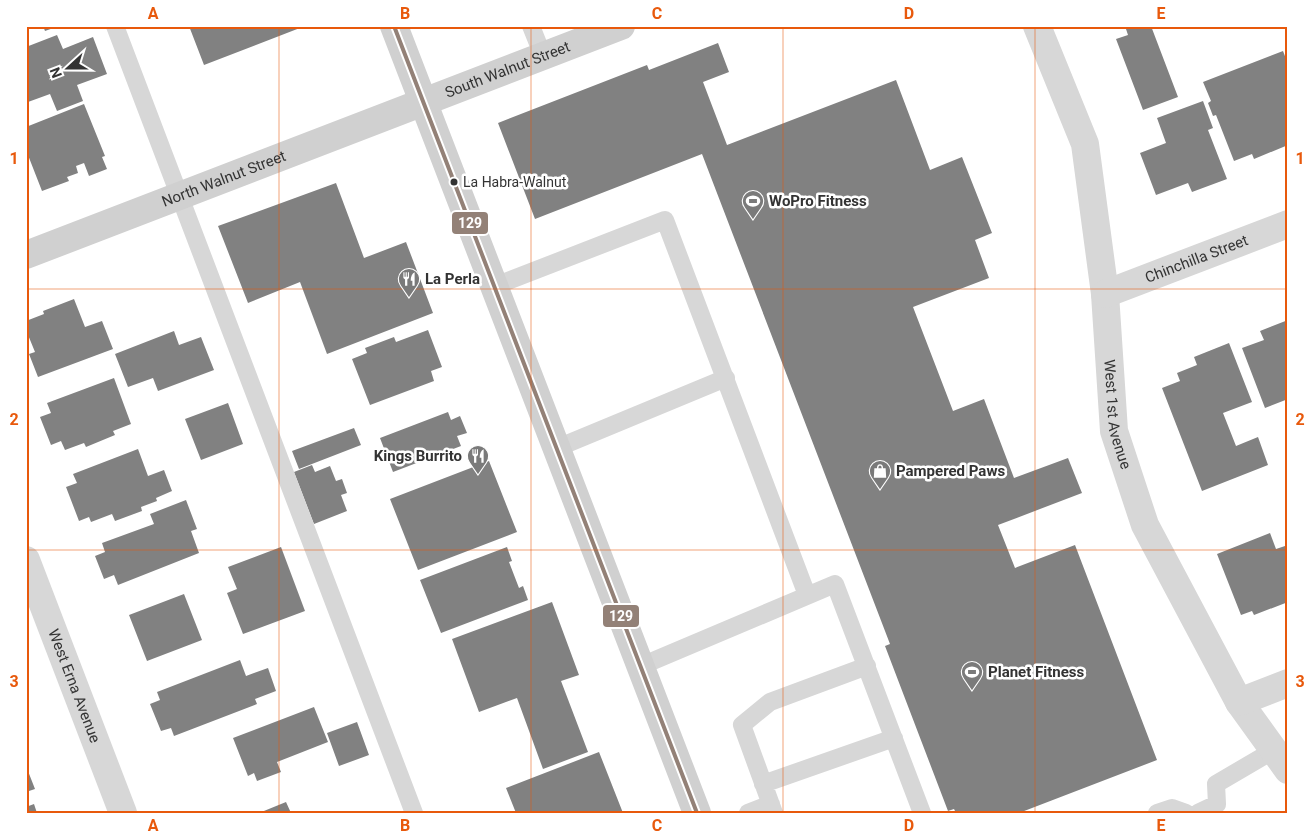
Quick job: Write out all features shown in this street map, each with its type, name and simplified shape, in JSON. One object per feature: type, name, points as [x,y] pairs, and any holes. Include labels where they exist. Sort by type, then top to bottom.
[{"type":"main road","points":[[394,26],[697,813]]},
{"type":"main road","name":"South Walnut Street","points":[[423,102],[621,26]]},
{"type":"main road","name":"North Walnut Street","points":[[26,255],[423,102]]},
{"type":"street","name":"West 1st Avenue","points":[[1037,26],[1085,144],[1105,294],[1114,431],[1138,506],[1145,525],[1239,702],[1281,760]]},
{"type":"street","name":"Chinchilla Street","points":[[1105,294],[1288,224]]},
{"type":"street","name":"West Erna Avenue","points":[[26,560],[124,813]]},
{"type":"street","points":[[1239,702],[1288,684]]},
{"type":"lane","points":[[115,26],[414,813]]},
{"type":"lane","points":[[530,26],[543,56]]},
{"type":"lane","points":[[495,286],[665,220],[807,595]]},
{"type":"lane","points":[[557,448],[726,378]]},
{"type":"lane","points":[[641,666],[835,584],[922,813]]},
{"type":"lane","points":[[748,813],[772,808],[742,725],[770,702],[866,666]]},
{"type":"lane","points":[[763,784],[894,738]]},
{"type":"lane","points":[[1198,813],[1216,804],[1216,784],[1281,760]]},
{"type":"lane","points":[[1157,813],[1172,808],[1186,813]]},
{"type":"building","points":[[43,26],[59,26],[45,31]]},
{"type":"building","points":[[189,26],[305,26],[204,65]]},
{"type":"building","points":[[1125,26],[1151,26],[1178,97],[1143,110],[1116,39],[1128,35]]},
{"type":"building","points":[[57,35],[63,49],[93,37],[107,74],[77,85],[83,101],[57,111],[50,94],[28,102],[26,98],[26,47]]},
{"type":"building","points":[[718,43],[729,72],[703,82],[727,145],[896,80],[930,170],[962,157],[992,233],[975,240],[989,278],[913,307],[953,411],[984,399],[1014,478],[1068,458],[1082,493],[998,525],[1015,568],[1075,545],[1157,760],[1019,813],[956,813],[954,809],[948,811],[885,646],[890,644],[702,154],[535,219],[498,123],[647,65],[649,70]]},
{"type":"building","points":[[1283,51],[1288,64],[1288,140],[1286,140],[1288,145],[1254,159],[1252,154],[1234,161],[1216,115],[1213,116],[1208,103],[1211,101],[1203,82]]},
{"type":"building","points":[[1203,101],[1213,128],[1208,130],[1227,179],[1192,192],[1188,183],[1156,195],[1140,153],[1166,143],[1157,118]]},
{"type":"building","points":[[84,104],[105,156],[102,157],[107,169],[89,176],[84,163],[76,166],[78,173],[67,177],[69,181],[42,191],[26,150],[26,127]]},
{"type":"building","points":[[336,183],[364,258],[406,242],[433,313],[327,354],[300,282],[248,303],[218,226]]},
{"type":"building","points":[[74,299],[85,327],[102,321],[113,349],[38,377],[29,354],[35,352],[26,330],[26,321],[44,314],[43,311]]},
{"type":"building","points":[[1288,320],[1288,399],[1265,408],[1242,348],[1264,340],[1260,331]]},
{"type":"building","points":[[428,330],[442,367],[431,371],[434,381],[370,405],[352,359],[367,353],[365,348],[394,337],[396,342]]},
{"type":"building","points":[[174,331],[179,345],[201,337],[214,370],[158,391],[153,378],[128,387],[115,354]]},
{"type":"building","points":[[1229,343],[1252,402],[1223,413],[1236,446],[1258,437],[1268,465],[1202,491],[1162,388],[1180,381],[1177,373],[1197,365],[1194,357]]},
{"type":"building","points":[[114,378],[131,424],[113,431],[115,435],[86,447],[84,443],[65,450],[61,441],[51,445],[40,417],[51,413],[47,403]]},
{"type":"building","points":[[228,403],[243,444],[201,460],[185,419]]},
{"type":"building","points":[[448,412],[451,420],[460,416],[467,433],[457,436],[461,446],[393,472],[380,438]]},
{"type":"building","points":[[354,428],[361,445],[299,469],[292,451]]},
{"type":"building","points":[[138,449],[148,476],[164,470],[172,491],[156,498],[157,501],[141,507],[142,511],[115,521],[112,514],[91,522],[89,517],[79,521],[66,487],[77,483],[73,474]]},
{"type":"building","points":[[489,461],[517,532],[418,570],[390,499]]},
{"type":"building","points":[[312,465],[315,472],[330,466],[336,481],[342,479],[347,493],[341,495],[347,511],[314,524],[294,472]]},
{"type":"building","points":[[186,500],[197,529],[191,531],[199,553],[118,585],[114,575],[104,579],[95,556],[105,552],[102,543],[154,524],[150,514]]},
{"type":"building","points":[[1270,533],[1276,549],[1288,545],[1288,602],[1254,615],[1252,611],[1241,615],[1217,554]]},
{"type":"building","points":[[281,547],[305,611],[243,634],[227,593],[237,589],[228,567]]},
{"type":"building","points":[[507,547],[512,561],[509,562],[519,588],[523,586],[528,600],[441,633],[420,580]]},
{"type":"building","points":[[184,594],[202,640],[147,661],[129,615]]},
{"type":"building","points":[[552,602],[579,675],[561,681],[588,752],[543,769],[517,698],[479,712],[452,639]]},
{"type":"building","points":[[240,660],[246,676],[268,668],[276,691],[255,699],[257,704],[174,736],[171,728],[161,731],[150,704],[160,700],[157,692]]},
{"type":"building","points":[[314,707],[328,742],[277,762],[281,772],[257,781],[254,773],[248,776],[233,738]]},
{"type":"building","points":[[357,722],[369,755],[339,766],[327,733]]},
{"type":"building","points":[[599,752],[623,813],[516,813],[506,788]]},
{"type":"building","points":[[26,766],[35,789],[26,792]]},
{"type":"building","points":[[286,802],[291,813],[259,813]]},
{"type":"building","points":[[34,804],[37,813],[26,813],[26,807]]},
{"type":"transit line","name":"129","points":[[394,26],[697,813]]},
{"type":"place","name":"La Habra-Walnut","points":[[454,182]]},
{"type":"place","name":"WoPro Fitness","points":[[753,220]]},
{"type":"place","name":"La Perla","points":[[409,298]]},
{"type":"place","name":"Kings Burrito","points":[[478,475]]},
{"type":"place","name":"Pampered Paws","points":[[880,490]]},
{"type":"place","name":"Planet Fitness","points":[[972,691]]}]
